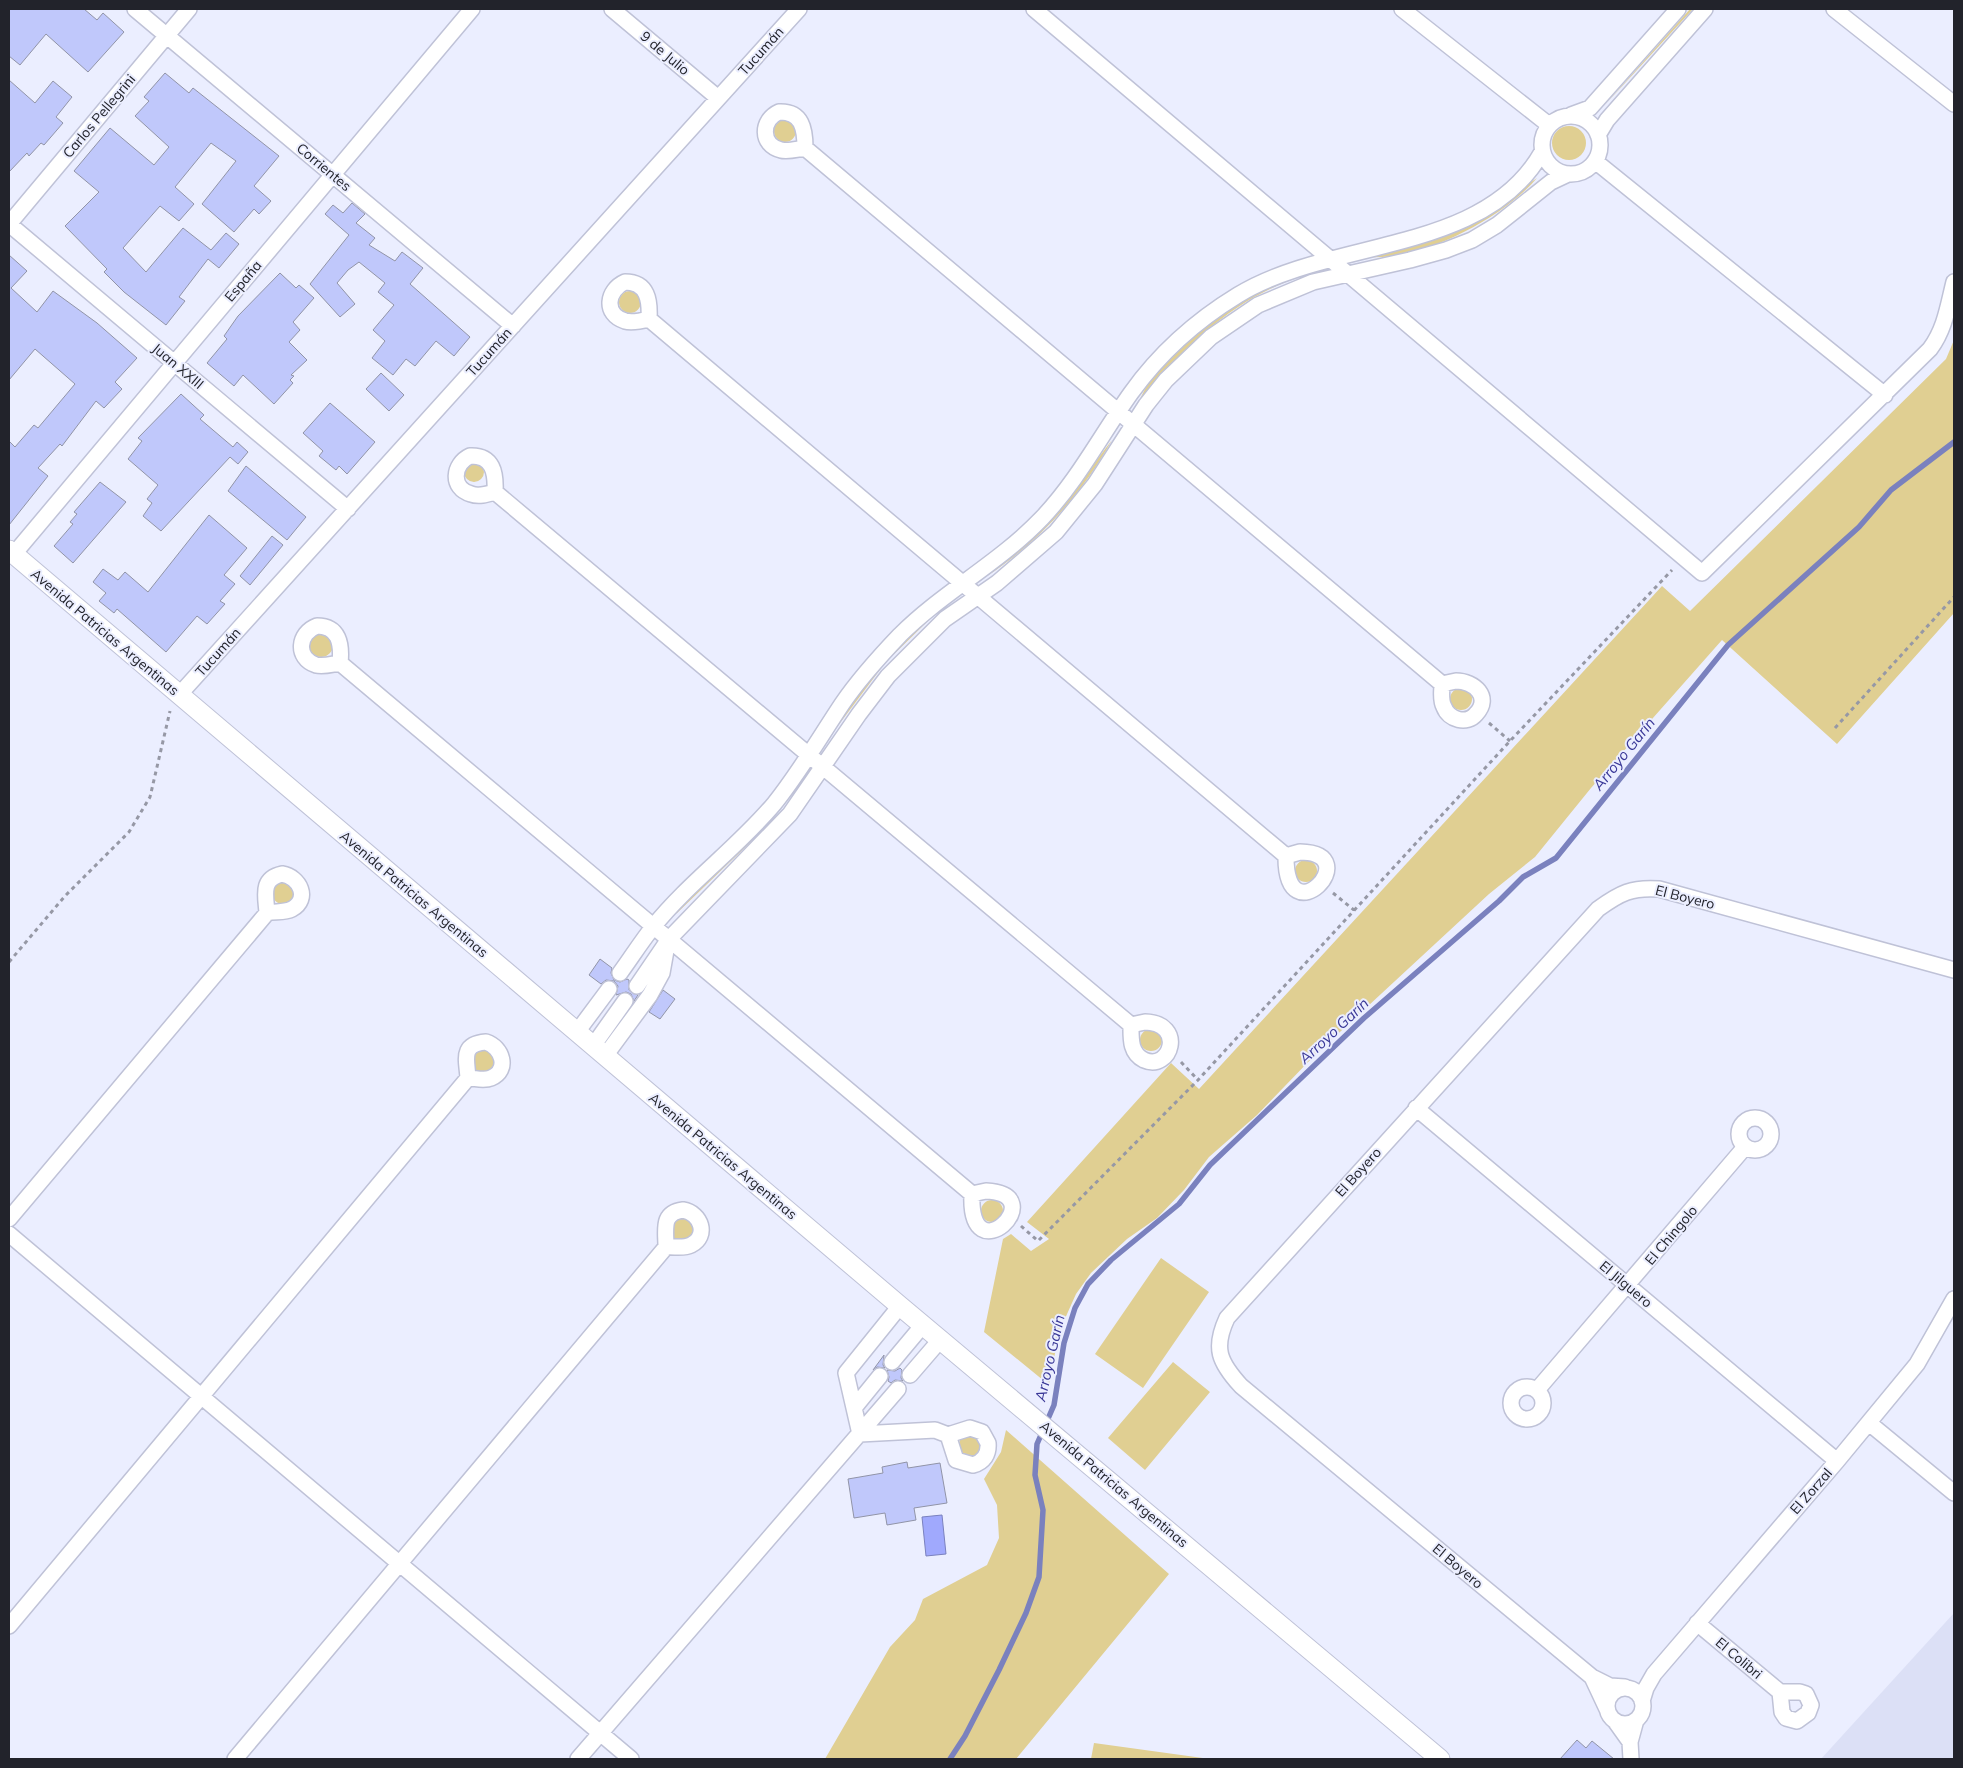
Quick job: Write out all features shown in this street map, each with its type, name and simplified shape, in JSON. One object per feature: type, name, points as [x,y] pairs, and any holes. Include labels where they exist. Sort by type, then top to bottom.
[{"type":"street","name":"Corrientes","points":[[136,9],[513,326]]},
{"type":"street","name":"Carlos Pellegrini","points":[[9,224],[189,9]]},
{"type":"street","name":"España","points":[[12,552],[472,9]]},
{"type":"street","name":"9 de Julio","points":[[612,9],[718,98]]},
{"type":"street","name":"Tucumán","points":[[179,695],[799,9]]},
{"type":"street","points":[[1034,9],[1702,573],[1885,395],[1939,337],[1954,282]]},
{"type":"street","points":[[1402,9],[1549,125]]},
{"type":"street","points":[[620,974],[654,926],[775,802],[844,701],[873,664],[931,607],[1016,543],[1056,502],[1080,472],[1151,367],[1176,341],[1217,308],[1242,292],[1296,268],[1429,234],[1476,215],[1522,181],[1533,168],[1542,152],[1542,138],[1549,125],[1555,120],[1590,108],[1678,9]]},
{"type":"street","points":[[1598,135],[1607,120],[1705,9]]},
{"type":"street","points":[[1834,9],[1954,104]]},
{"type":"street","points":[[637,986],[669,939],[790,814],[888,676],[946,619],[1031,555],[1056,532],[1095,484],[1166,380],[1191,354],[1234,320],[1258,305],[1313,282],[1410,260],[1446,250],[1472,240],[1512,214],[1551,182],[1568,174],[1583,171],[1595,161],[1600,148],[1598,135],[1590,123],[1571,115]]},
{"type":"street","points":[[805,148],[1442,684],[1443,707],[1449,716],[1459,720],[1467,720],[1477,713],[1481,705],[1481,694],[1474,686],[1465,681],[1442,684]]},
{"type":"street","points":[[1542,152],[1549,164],[1568,174]]},
{"type":"street","points":[[1595,161],[1885,395]]},
{"type":"street","name":"Juan XXIII","points":[[9,224],[348,509]]},
{"type":"street","points":[[649,319],[1286,856],[1288,879],[1294,887],[1304,891],[1312,891],[1322,884],[1327,872],[1325,864],[1319,856],[1309,852],[1286,856]]},
{"type":"street","points":[[496,492],[1131,1026],[1133,1049],[1139,1057],[1148,1062],[1156,1062],[1166,1055],[1170,1049],[1170,1035],[1164,1027],[1154,1022],[1131,1026]]},
{"type":"street","name":"Avenida Patricias Argentinas","points":[[12,552],[900,1306],[1440,1759]]},
{"type":"street","points":[[340,663],[972,1194],[974,1218],[979,1226],[989,1230],[997,1230],[1011,1218],[1011,1204],[1005,1196],[995,1191],[972,1194]]},
{"type":"street","name":"El Boyero","points":[[1592,1678],[1241,1386],[1223,1365],[1219,1350],[1220,1334],[1227,1318],[1598,909],[1618,894],[1640,888],[1659,889],[1954,970]]},
{"type":"street","points":[[9,1219],[268,913]]},
{"type":"street","points":[[599,1051],[650,994],[662,972],[669,939]]},
{"type":"street","points":[[577,1032],[609,989]]},
{"type":"street","points":[[599,1051],[625,1001]]},
{"type":"street","points":[[9,1626],[468,1078]]},
{"type":"street","name":"El Jilguero","points":[[1416,1108],[1837,1461]]},
{"type":"street","name":"El Chingolo","points":[[1537,1390],[1628,1286],[1745,1147]]},
{"type":"street","points":[[9,1234],[630,1759]]},
{"type":"street","points":[[235,1759],[666,1247]]},
{"type":"street","name":"El Zorzal","points":[[1654,1674],[1837,1461],[1917,1364],[1954,1299]]},
{"type":"street","points":[[860,1434],[846,1373],[900,1306]]},
{"type":"street","points":[[892,1362],[923,1325]]},
{"type":"street","points":[[910,1375],[941,1339]]},
{"type":"street","points":[[854,1408],[880,1376]]},
{"type":"street","points":[[578,1759],[898,1389]]},
{"type":"street","points":[[1869,1423],[1954,1493]]},
{"type":"street","points":[[860,1434],[935,1430],[948,1435]]},
{"type":"street","name":"El Colibri","points":[[1697,1623],[1780,1692]]},
{"type":"street","points":[[1636,1720],[1626,1724],[1611,1715],[1608,1698],[1617,1690],[1654,1674]]},
{"type":"street","points":[[1631,1759],[1630,1742],[1636,1720],[1642,1712],[1642,1701],[1646,1688],[1654,1674]]},
{"type":"street","points":[[1592,1678],[1610,1686],[1633,1689],[1642,1701]]},
{"type":"street","points":[[1592,1678],[1611,1715],[1630,1742]]},
{"type":"path","points":[[1011,1218],[1038,1241],[1198,1080],[1510,741],[1683,558]]},
{"type":"path","points":[[1834,728],[1954,597]]},
{"type":"path","points":[[9,962],[65,896],[129,832],[150,796],[168,713],[179,695]]},
{"type":"path","points":[[1477,713],[1510,741]]},
{"type":"path","points":[[1322,884],[1354,910]]},
{"type":"path","points":[[1170,1049],[1198,1080]]},
{"type":"shaded area","points":[[1690,9],[1693,9],[1603,107]]},
{"type":"shaded area","points":[[785,120],[793,123],[796,131],[793,139],[785,142],[777,139],[774,131],[777,123]]},
{"type":"shaded area","points":[[1569,126],[1576,127],[1581,131],[1585,136],[1585,150],[1581,155],[1576,159],[1569,160],[1562,159],[1557,155],[1553,150],[1552,143],[1553,136],[1557,131],[1562,127]]},
{"type":"shaded area","points":[[1537,178],[1504,208],[1460,234],[1412,252],[1368,257],[1452,234],[1465,228],[1486,216]]},
{"type":"shaded area","points":[[1306,274],[1269,289],[1246,302],[1212,326],[1168,368],[1140,399],[1149,381],[1166,362],[1211,321],[1261,288]]},
{"type":"shaded area","points":[[630,291],[638,294],[641,302],[638,310],[630,313],[622,310],[619,302],[622,294]]},
{"type":"shaded area","points":[[1954,340],[1954,613],[1837,744],[1722,640],[1591,788],[1535,857],[1489,894],[1314,1056],[1257,1115],[1209,1157],[1184,1190],[1157,1218],[1127,1239],[1091,1273],[1076,1294],[1059,1332],[1049,1385],[984,1332],[1003,1239],[1011,1234],[1031,1251],[1049,1239],[1027,1222],[1171,1063],[1199,1089],[1662,586],[1690,611],[1946,359]]},
{"type":"shaded area","points":[[1112,440],[1087,479],[1058,516],[1024,548],[987,576],[1028,540],[1083,478]]},
{"type":"shaded area","points":[[470,462],[478,462],[484,468],[484,476],[478,482],[470,482],[464,476],[464,468]]},
{"type":"shaded area","points":[[934,615],[885,663],[825,743],[847,703],[907,635]]},
{"type":"shaded area","points":[[321,633],[330,636],[333,645],[330,654],[321,657],[312,654],[309,645],[312,636]]},
{"type":"shaded area","points":[[1461,688],[1469,691],[1472,699],[1469,707],[1461,710],[1453,707],[1450,699],[1453,691]]},
{"type":"shaded area","points":[[804,775],[761,832],[676,914],[682,903]]},
{"type":"shaded area","points":[[1306,860],[1314,863],[1317,871],[1314,879],[1306,882],[1298,879],[1295,871],[1298,863]]},
{"type":"shaded area","points":[[279,882],[287,882],[294,889],[294,897],[287,904],[279,904],[272,897],[272,889]]},
{"type":"shaded area","points":[[1151,1029],[1159,1032],[1162,1040],[1159,1048],[1151,1051],[1143,1048],[1140,1040],[1143,1032]]},
{"type":"shaded area","points":[[484,1049],[492,1053],[496,1061],[492,1069],[484,1073],[476,1069],[472,1061],[476,1053]]},
{"type":"shaded area","points":[[992,1200],[1000,1203],[1003,1211],[1000,1219],[992,1222],[984,1219],[981,1211],[984,1203]]},
{"type":"shaded area","points":[[682,1217],[690,1221],[694,1229],[690,1237],[682,1241],[674,1237],[670,1229],[674,1221]]},
{"type":"shaded area","points":[[1161,1258],[1209,1292],[1143,1388],[1095,1354]]},
{"type":"shaded area","points":[[1173,1362],[1210,1392],[1145,1470],[1108,1438]]},
{"type":"shaded area","points":[[1006,1430],[1169,1574],[1016,1759],[825,1759],[890,1647],[915,1620],[923,1599],[987,1565],[999,1538],[997,1505],[984,1479],[1001,1452]]},
{"type":"shaded area","points":[[976,1434],[982,1449],[974,1457],[966,1456],[959,1449],[961,1437]]},
{"type":"shaded area","points":[[1954,1613],[1954,1759],[1821,1759]]},
{"type":"shaded area","points":[[1094,1743],[1210,1759],[1091,1759]]},
{"type":"water","points":[[942,1515],[946,1554],[926,1556],[922,1517]]},
{"type":"building","points":[[9,9],[84,9],[97,20],[103,13],[124,32],[88,72],[46,34],[20,65],[9,56]]},
{"type":"building","points":[[165,73],[189,93],[193,88],[279,156],[254,186],[271,201],[259,214],[254,209],[234,232],[202,204],[236,161],[211,143],[175,187],[194,204],[179,221],[160,206],[123,248],[146,272],[183,228],[211,250],[226,233],[239,244],[219,268],[208,259],[179,297],[185,301],[166,325],[124,292],[104,272],[107,269],[65,226],[99,192],[74,171],[110,128],[154,165],[169,147],[135,116],[149,101],[144,97]]},
{"type":"building","points":[[9,80],[35,103],[53,81],[72,97],[56,117],[63,123],[44,145],[41,143],[29,156],[27,153],[9,172]]},
{"type":"building","points":[[352,203],[365,214],[356,223],[375,238],[369,245],[395,261],[402,252],[423,268],[410,284],[470,337],[454,356],[436,341],[415,366],[406,359],[393,375],[372,358],[385,341],[373,330],[394,305],[378,292],[385,283],[359,262],[348,270],[337,283],[355,304],[340,317],[310,284],[349,235],[325,214],[333,205],[343,213]]},
{"type":"building","points":[[9,255],[27,271],[11,288],[37,312],[53,291],[97,323],[137,358],[115,382],[122,389],[104,408],[96,401],[62,446],[60,444],[38,468],[48,476],[9,525],[9,441],[15,447],[34,425],[38,428],[75,384],[35,349],[9,380]]},
{"type":"building","points":[[280,273],[296,288],[299,285],[314,298],[293,322],[300,330],[289,342],[307,360],[291,375],[294,376],[290,380],[293,383],[274,404],[243,375],[234,386],[207,363],[227,339],[224,336],[238,316]]},
{"type":"building","points":[[381,373],[404,395],[389,411],[366,389]]},
{"type":"building","points":[[181,394],[204,415],[200,419],[233,447],[237,442],[248,452],[238,464],[230,457],[161,531],[143,516],[152,503],[147,499],[158,485],[128,459],[142,441],[138,438]]},
{"type":"building","points":[[330,403],[375,442],[347,474],[339,466],[336,470],[319,456],[323,451],[303,433]]},
{"type":"building","points":[[246,466],[306,517],[287,540],[228,491]]},
{"type":"building","points":[[100,482],[126,502],[73,563],[54,546],[73,524],[70,522],[77,514],[74,512]]},
{"type":"building","points":[[209,515],[247,548],[224,575],[235,584],[220,601],[225,604],[207,624],[197,616],[166,652],[117,609],[114,613],[99,601],[106,593],[93,582],[103,569],[118,580],[125,572],[148,592]]},
{"type":"building","points":[[272,536],[283,545],[250,585],[240,576]]},
{"type":"building","points":[[600,959],[612,968],[611,973],[614,980],[620,982],[629,980],[629,990],[638,995],[634,1001],[631,994],[626,992],[616,995],[618,986],[614,981],[606,980],[601,984],[589,975]]},
{"type":"building","points":[[663,990],[675,999],[660,1019],[649,1012]]},
{"type":"building","points":[[884,1355],[883,1365],[885,1368],[877,1367],[873,1370]]},
{"type":"building","points":[[900,1368],[903,1381],[895,1380],[891,1383],[888,1381],[887,1370],[895,1371]]},
{"type":"building","points":[[907,1462],[908,1468],[940,1463],[947,1503],[914,1508],[916,1520],[887,1525],[885,1513],[854,1518],[848,1479],[883,1473],[882,1467]]},
{"type":"building","points":[[1577,1740],[1586,1748],[1592,1741],[1614,1759],[1560,1759]]},
{"type":"waterway","name":"Arroyo Garín","points":[[950,1759],[965,1736],[999,1670],[1026,1613],[1039,1577],[1043,1510],[1035,1475],[1037,1444],[1054,1405],[1064,1343],[1075,1308],[1088,1284],[1111,1260],[1179,1204],[1210,1165],[1364,1018],[1499,901],[1523,877],[1556,858],[1728,645],[1859,527],[1891,490],[1954,442]]}]
